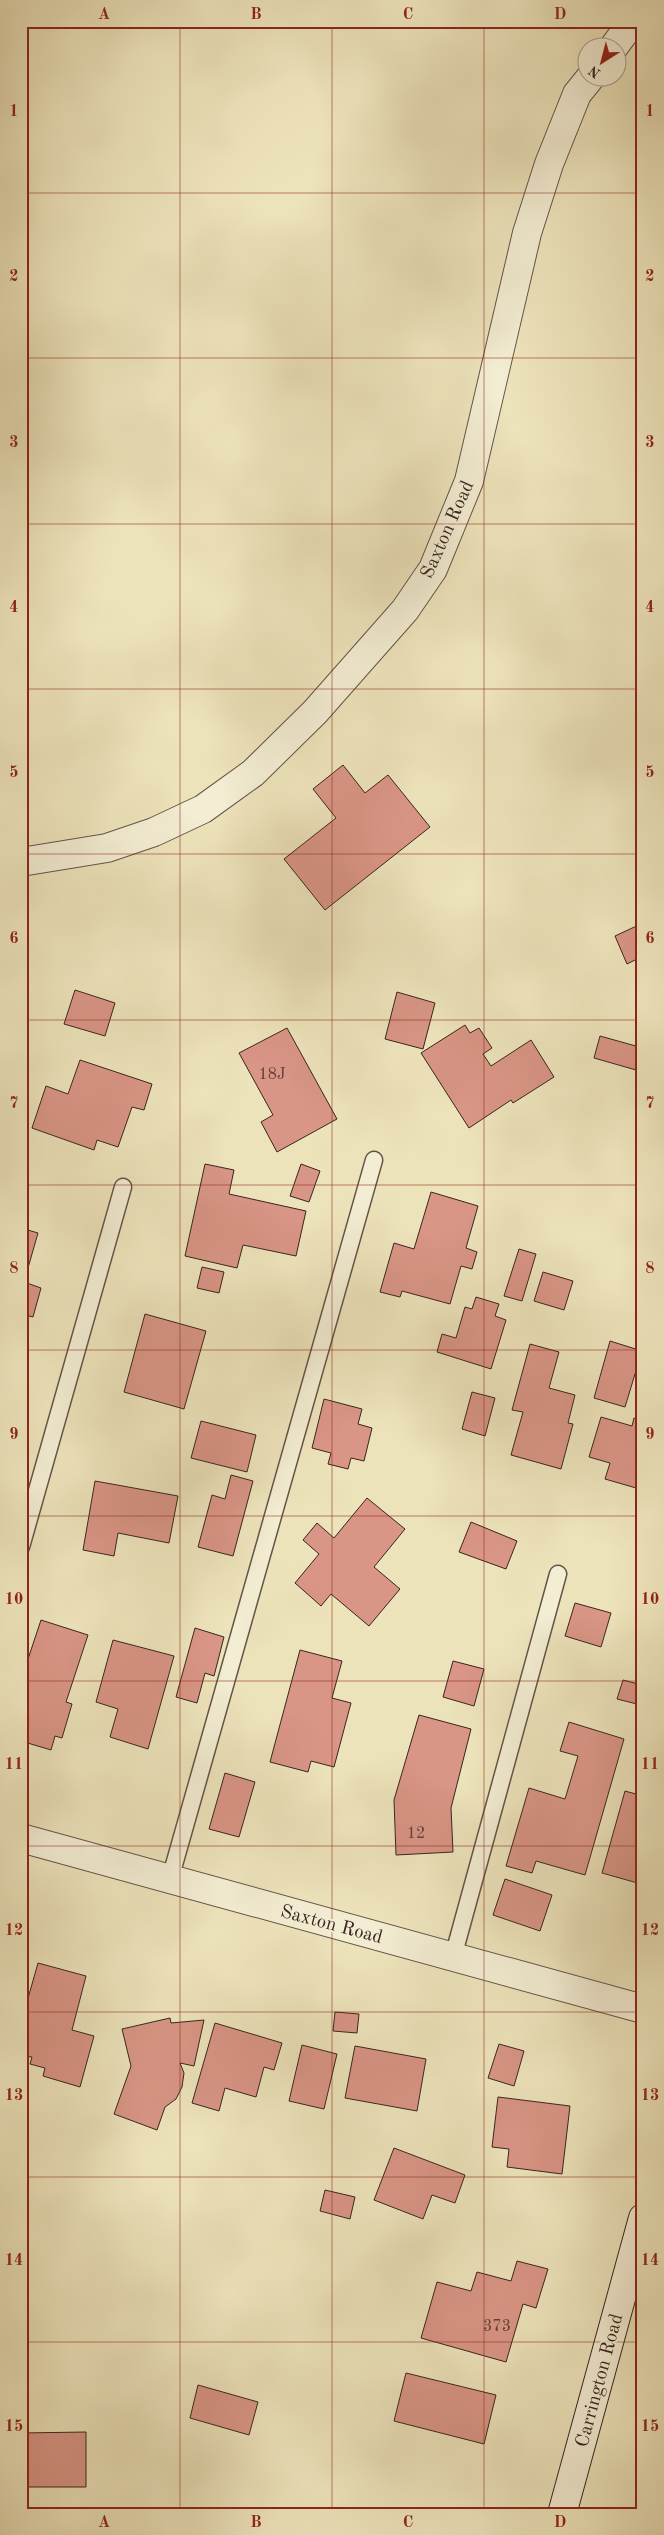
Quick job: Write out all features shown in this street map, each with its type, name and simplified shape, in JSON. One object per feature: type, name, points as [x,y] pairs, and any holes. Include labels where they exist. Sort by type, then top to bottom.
[{"type":"street","points":[[620,38],[633,21]]},
{"type":"street","name":"Saxton Road","points":[[21,862],[107,848],[154,832],[203,809],[252,773],[315,712],[405,610],[433,569],[469,481],[527,233],[549,164],[577,94],[582,88]]},
{"type":"street","name":"Saxton Road","points":[[21,1838],[643,2009]]},
{"type":"street","name":"Carrington Road","points":[[562,2514],[643,2218]]},
{"type":"lane","points":[[170,1879],[374,1160]]},
{"type":"lane","points":[[21,1547],[123,1187]]},
{"type":"lane","points":[[453,1957],[558,1574]]},
{"type":"building","points":[[343,765],[365,793],[388,775],[430,827],[325,910],[284,859],[336,818],[313,789]]},
{"type":"building","points":[[643,923],[643,966],[639,958],[627,964],[615,936]]},
{"type":"building","points":[[75,990],[115,1003],[105,1036],[64,1024]]},
{"type":"building","points":[[397,992],[435,1003],[423,1049],[385,1039]]},
{"type":"building","points":[[465,1025],[470,1033],[479,1028],[492,1048],[483,1054],[491,1066],[531,1040],[554,1077],[513,1103],[511,1100],[469,1128],[421,1053]]},
{"type":"building","points":[[287,1028],[337,1119],[277,1152],[261,1122],[273,1115],[239,1053]]},
{"type":"building","points":[[600,1036],[643,1048],[643,1072],[594,1058]]},
{"type":"building","points":[[80,1060],[152,1084],[144,1110],[132,1107],[118,1147],[97,1140],[94,1150],[32,1128],[46,1086],[68,1094]]},
{"type":"building","points":[[205,1164],[234,1170],[229,1194],[306,1211],[296,1256],[243,1245],[237,1268],[185,1256]]},
{"type":"building","points":[[301,1164],[320,1171],[309,1202],[290,1196]]},
{"type":"building","points":[[431,1192],[478,1206],[466,1248],[477,1252],[472,1269],[461,1266],[450,1304],[402,1291],[400,1297],[380,1292],[394,1243],[414,1249]]},
{"type":"building","points":[[21,1228],[38,1233],[24,1282],[41,1288],[33,1317],[21,1314]]},
{"type":"building","points":[[519,1249],[536,1254],[522,1301],[504,1296]]},
{"type":"building","points":[[202,1267],[224,1272],[219,1293],[197,1288]]},
{"type":"building","points":[[543,1272],[573,1281],[564,1310],[534,1301]]},
{"type":"building","points":[[476,1297],[499,1304],[495,1316],[506,1320],[491,1369],[437,1352],[442,1334],[456,1338],[465,1307],[472,1309]]},
{"type":"building","points":[[145,1314],[206,1331],[184,1409],[124,1392]]},
{"type":"building","points":[[610,1341],[642,1351],[625,1407],[594,1398]]},
{"type":"building","points":[[530,1344],[559,1352],[549,1388],[575,1395],[568,1423],[573,1424],[561,1469],[511,1455],[523,1412],[512,1410]]},
{"type":"building","points":[[472,1392],[495,1398],[485,1436],[462,1429]]},
{"type":"building","points":[[324,1399],[362,1409],[358,1424],[372,1428],[364,1461],[351,1458],[348,1469],[328,1464],[331,1453],[312,1448]]},
{"type":"building","points":[[601,1417],[632,1426],[634,1418],[643,1421],[643,1490],[605,1479],[610,1463],[589,1457]]},
{"type":"building","points":[[201,1421],[256,1435],[247,1472],[191,1458]]},
{"type":"building","points":[[231,1475],[253,1481],[233,1556],[198,1547],[212,1495],[225,1499]]},
{"type":"building","points":[[95,1481],[178,1496],[169,1543],[118,1533],[114,1556],[83,1550]]},
{"type":"building","points":[[367,1498],[405,1529],[374,1567],[400,1589],[369,1626],[331,1594],[321,1606],[295,1583],[319,1554],[303,1540],[317,1523],[334,1538]]},
{"type":"building","points":[[471,1522],[517,1541],[506,1569],[459,1552]]},
{"type":"building","points":[[575,1603],[611,1613],[601,1647],[565,1636]]},
{"type":"building","points":[[41,1620],[88,1635],[66,1702],[72,1704],[62,1738],[55,1736],[51,1750],[21,1741],[21,1680]]},
{"type":"building","points":[[195,1628],[224,1637],[214,1676],[205,1673],[197,1703],[176,1697]]},
{"type":"building","points":[[113,1640],[174,1656],[148,1749],[110,1737],[118,1709],[96,1702]]},
{"type":"building","points":[[300,1650],[342,1661],[332,1698],[351,1703],[334,1767],[311,1761],[308,1772],[270,1762]]},
{"type":"building","points":[[453,1661],[484,1669],[474,1706],[443,1697]]},
{"type":"building","points":[[623,1680],[642,1685],[637,1704],[617,1699]]},
{"type":"building","points":[[419,1715],[471,1729],[451,1808],[453,1852],[396,1855],[394,1800]]},
{"type":"building","points":[[569,1722],[624,1739],[585,1875],[536,1861],[532,1873],[506,1866],[529,1788],[565,1799],[578,1756],[560,1751]]},
{"type":"building","points":[[225,1773],[255,1782],[239,1837],[209,1829]]},
{"type":"building","points":[[625,1791],[643,1796],[643,1878],[641,1884],[602,1873]]},
{"type":"building","points":[[505,1879],[552,1895],[540,1931],[493,1915]]},
{"type":"building","points":[[38,1963],[86,1976],[72,2030],[94,2036],[80,2087],[43,2076],[45,2068],[30,2064],[32,2057],[21,2056],[21,2023]]},
{"type":"building","points":[[335,2012],[359,2014],[357,2033],[333,2031]]},
{"type":"building","points":[[170,2018],[171,2023],[204,2020],[194,2066],[180,2063],[184,2073],[182,2087],[176,2099],[165,2107],[157,2130],[114,2114],[131,2066],[122,2029]]},
{"type":"building","points":[[215,2023],[282,2043],[274,2070],[264,2067],[256,2097],[225,2088],[219,2111],[192,2103]]},
{"type":"building","points":[[499,2044],[524,2051],[514,2086],[488,2078]]},
{"type":"building","points":[[302,2045],[337,2054],[324,2109],[289,2101]]},
{"type":"building","points":[[355,2046],[426,2059],[417,2111],[345,2098]]},
{"type":"building","points":[[498,2097],[570,2106],[562,2174],[507,2167],[509,2149],[492,2147]]},
{"type":"building","points":[[394,2148],[465,2175],[455,2203],[432,2195],[423,2219],[374,2200]]},
{"type":"building","points":[[325,2190],[355,2197],[350,2219],[320,2211]]},
{"type":"building","points":[[517,2261],[548,2269],[536,2308],[523,2304],[506,2362],[421,2338],[437,2282],[471,2291],[477,2272],[511,2281]]},
{"type":"building","points":[[406,2373],[496,2395],[484,2444],[394,2421]]},
{"type":"building","points":[[198,2385],[258,2402],[249,2435],[190,2418]]},
{"type":"building","points":[[86,2432],[86,2487],[21,2487],[21,2433]]}]
